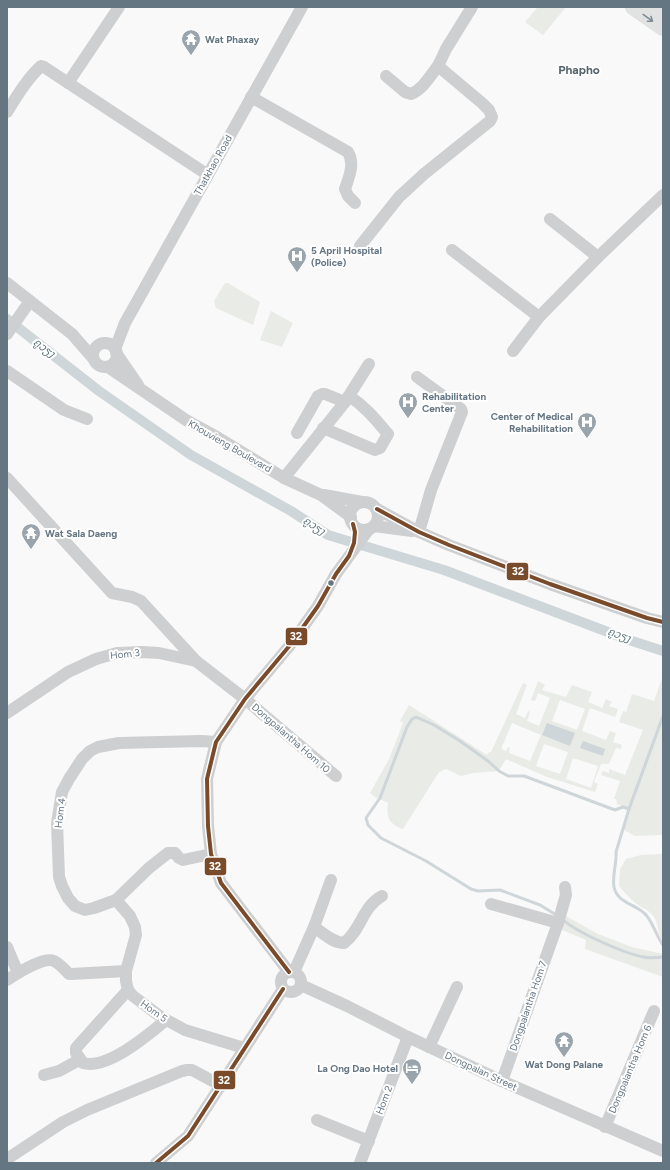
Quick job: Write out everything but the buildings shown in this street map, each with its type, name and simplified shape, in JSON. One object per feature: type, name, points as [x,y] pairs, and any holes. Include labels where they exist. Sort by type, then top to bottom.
[{"type":"main road","points":[[633,7],[663,28]]},
{"type":"main road","points":[[654,7],[663,14]]},
{"type":"street","points":[[68,82],[119,7]]},
{"type":"street","name":"Thatkhao Road","points":[[109,347],[125,323],[302,7]]},
{"type":"street","points":[[386,76],[404,92],[410,94],[417,92],[438,66],[446,49],[472,7]]},
{"type":"street","points":[[7,112],[23,87],[41,66],[68,82],[208,175]]},
{"type":"street","points":[[360,246],[399,197],[424,174],[490,121],[492,117],[489,110],[482,103],[438,66]]},
{"type":"street","points":[[252,97],[348,152],[352,159],[350,176],[345,189],[348,196],[355,203]]},
{"type":"street","points":[[513,351],[539,317],[598,257],[663,195]]},
{"type":"street","points":[[550,219],[598,257]]},
{"type":"street","points":[[452,250],[539,317]]},
{"type":"street","points":[[7,283],[28,305],[72,334],[109,347],[115,362],[108,367],[100,367],[95,363],[92,357],[72,334]]},
{"type":"street","points":[[7,333],[28,305]]},
{"type":"street","points":[[92,357],[93,351],[97,346],[109,347]]},
{"type":"street","name":"Khouvieng Boulevard","points":[[109,347],[142,391]]},
{"type":"street","points":[[284,478],[347,399],[369,364]]},
{"type":"street","name":"Khouvieng Boulevard","points":[[108,367],[186,420],[284,478],[321,495],[361,527],[419,532]]},
{"type":"street","points":[[7,371],[64,410],[86,419]]},
{"type":"street","points":[[417,377],[461,409],[462,412],[431,490],[419,532]]},
{"type":"street","points":[[297,433],[318,396],[325,394],[359,403],[370,413],[388,434],[380,448],[375,450],[323,428]]},
{"type":"street","points":[[7,478],[112,593],[132,597],[141,602],[196,661]]},
{"type":"street","name":"Khouvieng Boulevard","points":[[321,495],[371,503],[377,509],[419,532],[550,584],[647,618],[663,622]]},
{"type":"street","points":[[361,527],[351,510],[354,506],[362,502]]},
{"type":"street","points":[[331,880],[314,927],[291,972],[281,977],[280,983],[283,989],[292,992],[297,990],[300,985],[300,977],[291,972],[221,883],[211,854],[208,826],[207,779],[216,742],[245,699],[291,644],[318,606],[336,574],[349,556],[361,527],[379,516],[377,509]]},
{"type":"street","name":"Hom 3","points":[[7,713],[68,672],[96,659],[116,653],[159,653],[196,661],[245,699]]},
{"type":"street","name":"Dongpalantha Hom 10","points":[[245,699],[336,776]]},
{"type":"street","name":"Hom 4","points":[[116,900],[85,910],[75,906],[68,898],[62,886],[59,877],[57,824],[62,792],[69,779],[90,751],[108,744],[202,741],[216,742]]},
{"type":"street","points":[[166,1020],[138,1043],[112,1058],[89,1065],[83,1063],[76,1053],[77,1045],[128,990],[126,971],[136,935],[135,927],[130,916],[116,900],[149,868],[168,853],[175,854],[183,860],[211,854]]},
{"type":"street","name":"Dongpalantha Hom 7","points":[[502,1081],[558,922],[566,895],[565,887]]},
{"type":"street","points":[[314,927],[331,939],[342,944],[357,929],[367,908],[382,896]]},
{"type":"street","points":[[491,904],[558,922]]},
{"type":"street","points":[[7,947],[18,972]]},
{"type":"street","points":[[7,980],[18,972],[46,960],[54,961],[69,974],[126,971]]},
{"type":"street","name":"Dongpalan Street","points":[[300,985],[347,1006],[408,1037],[502,1081],[663,1151]]},
{"type":"street","points":[[430,1047],[458,986]]},
{"type":"street","points":[[156,1163],[188,1136],[222,1086],[244,1048],[283,989]]},
{"type":"street","name":"Hom 5","points":[[128,990],[133,996],[166,1020],[185,1030],[244,1048]]},
{"type":"street","name":"Dongpalantha Hom 6","points":[[605,1127],[654,1011]]},
{"type":"street","name":"Hom 2","points":[[360,1163],[408,1037]]},
{"type":"street","points":[[44,1076],[59,1071],[80,1060]]},
{"type":"street","points":[[7,1159],[63,1122],[87,1110],[182,1071],[192,1070],[222,1086]]},
{"type":"street","points":[[316,1120],[368,1141]]},
{"type":"shaded area","points":[[538,7],[566,7],[543,35],[525,22]]},
{"type":"shaded area","points":[[225,283],[228,283],[260,302],[253,325],[216,308],[214,301]]},
{"type":"shaded area","points":[[271,311],[293,323],[282,347],[260,340]]},
{"type":"shaded area","points":[[663,676],[663,835],[635,836],[622,829],[629,809],[617,804],[616,799],[614,799],[620,781],[601,775],[603,771],[609,773],[609,769],[625,775],[643,730],[619,722],[623,711],[626,712],[632,694],[654,701]]},
{"type":"shaded area","points":[[538,681],[545,685],[542,690],[566,697],[572,685],[592,692],[588,702],[602,708],[606,699],[612,702],[609,706],[618,709],[615,717],[590,708],[582,731],[606,740],[610,731],[616,733],[613,742],[622,745],[621,749],[616,748],[609,764],[601,764],[594,782],[598,784],[595,792],[547,777],[506,759],[499,771],[473,773],[461,776],[446,769],[439,772],[403,829],[394,825],[390,820],[388,816],[388,803],[370,793],[389,759],[403,723],[400,721],[409,705],[487,755],[491,752],[523,683],[527,685],[516,714],[525,718],[528,711],[530,712],[527,721],[539,726],[550,698],[538,693],[535,701],[531,700]],"holes":[[[560,700],[585,709],[577,730],[552,721]],[[512,723],[541,735],[530,761],[509,753],[510,748],[508,747],[506,751],[501,749]],[[544,744],[568,752],[560,774],[536,766]],[[573,758],[598,766],[591,788],[566,779]]]},
{"type":"shaded area","points":[[547,723],[575,733],[570,746],[542,735]]},
{"type":"shaded area","points":[[583,741],[605,749],[603,756],[580,748]]},
{"type":"shaded area","points":[[663,854],[663,941],[656,920],[652,915],[632,900],[619,886],[620,869],[626,859],[641,855]]},
{"type":"shaded area","points":[[566,916],[598,934],[632,947],[663,954],[663,977],[585,949],[586,940],[562,930]]},
{"type":"waterway","name":"ຄູວຽງ","points":[[7,319],[99,391],[191,455],[291,511],[328,535],[444,570],[629,640],[663,651]]},
{"type":"waterway","points":[[629,809],[663,716]]},
{"type":"waterway","points":[[558,916],[540,905],[500,890],[478,891],[471,889],[426,861],[381,838],[368,825],[366,818],[380,798],[407,727],[412,719],[416,717],[434,725],[460,741],[488,761],[499,771],[508,776],[524,776],[615,810],[623,807],[629,809],[616,852],[614,887],[622,899],[647,916],[663,945]]},
{"type":"waterway","points":[[562,919],[589,936],[625,952],[646,958],[663,957]]},
{"type":"transit line","name":"32","points":[[377,509],[419,532],[449,545],[550,584],[647,618],[663,622]]},
{"type":"transit line","name":"32","points":[[289,972],[221,883],[211,854],[208,826],[207,779],[216,742],[245,699],[291,644],[318,606],[336,574],[349,556],[354,543],[355,532],[353,524]]},
{"type":"transit line","name":"32","points":[[156,1163],[188,1136],[283,989]]},
{"type":"place","name":"Wat Phaxay","points":[[191,56]]},
{"type":"place","name":"5 April Hospital (Police)","points":[[297,273]]},
{"type":"place","name":"Rehabilitation Center","points":[[408,419]]},
{"type":"place","name":"Center of Medical Rehabilitation","points":[[587,439]]},
{"type":"place","name":"Wat Sala Daeng","points":[[31,550]]},
{"type":"place","name":"Wat Dong Palane","points":[[564,1058]]},
{"type":"place","name":"La Ong Dao Hotel","points":[[412,1085]]},
{"type":"district","name":"Phapho","points":[[579,70]]}]
